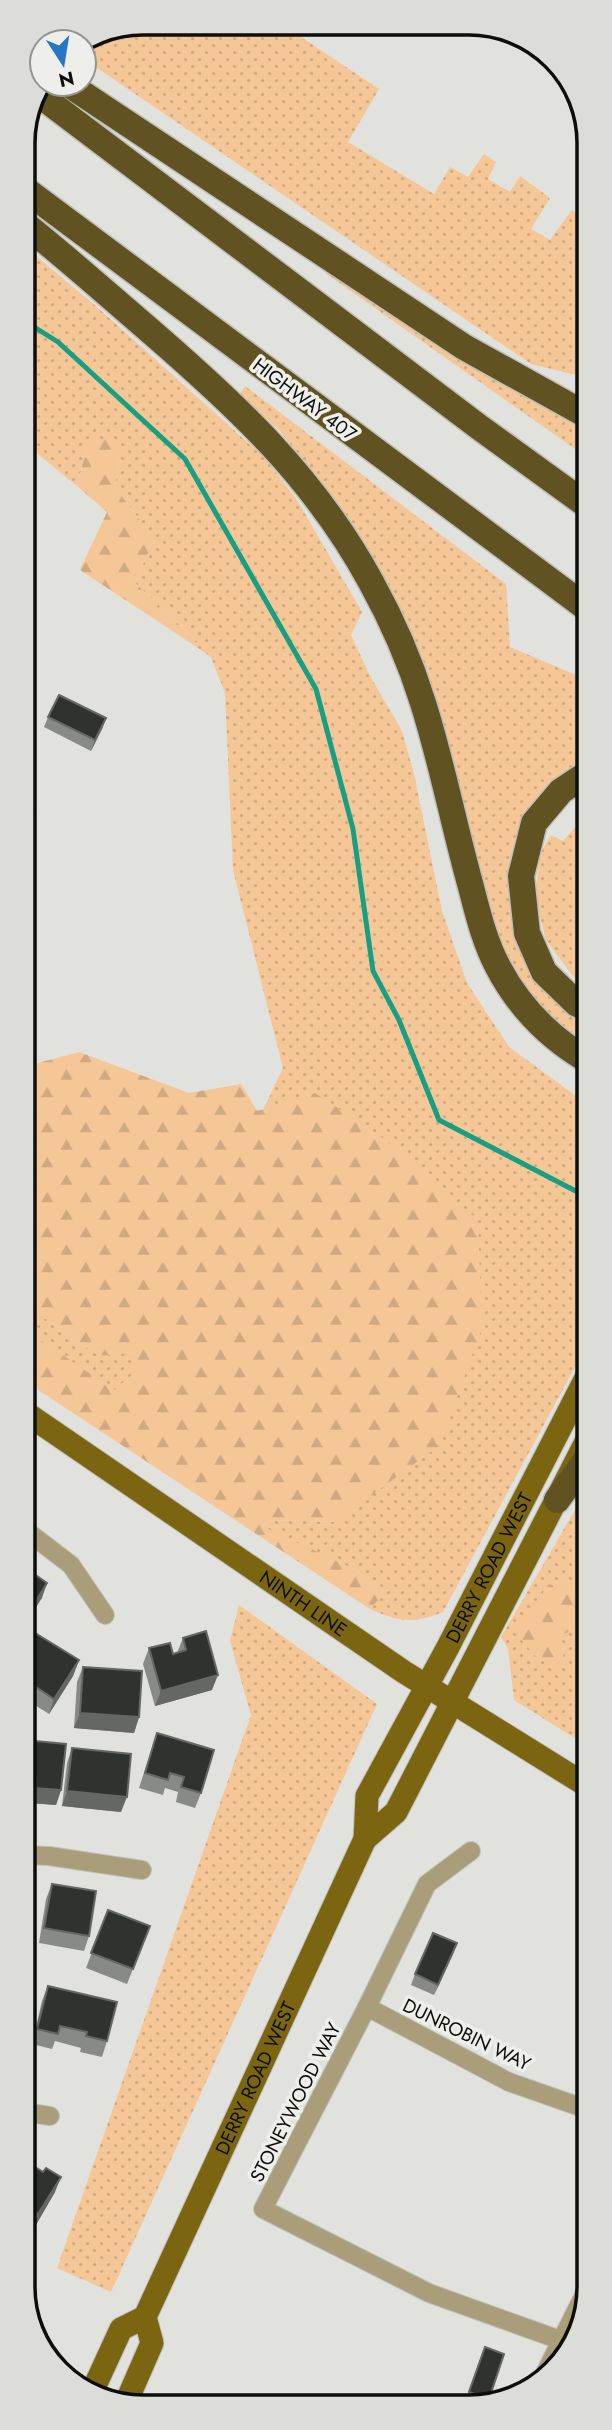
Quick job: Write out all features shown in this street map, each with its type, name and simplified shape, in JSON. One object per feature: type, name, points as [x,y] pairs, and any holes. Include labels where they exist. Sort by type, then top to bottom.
[{"type":"highway","points":[[89,98],[464,347],[577,410]]},
{"type":"highway","points":[[45,99],[577,498]]},
{"type":"highway","name":"HIGHWAY 407","points":[[35,197],[577,601]]},
{"type":"highway","points":[[35,233],[202,376],[266,438],[293,467],[335,524],[370,581],[403,648],[424,704],[478,915],[497,966],[517,999],[541,1026],[577,1052]]},
{"type":"highway","points":[[577,780],[561,791],[534,823],[521,876],[527,933],[544,972],[577,1004]]},
{"type":"highway","points":[[557,1500],[577,1472]]},
{"type":"main road","name":"DERRY ROAD WEST","points":[[96,2384],[121,2329],[145,2317],[365,1839],[367,1796],[427,1687],[577,1395]]},
{"type":"main road","name":"NINTH LINE","points":[[35,1419],[427,1687],[577,1780]]},
{"type":"main road","name":"DERRY ROAD WEST","points":[[365,1839],[396,1812],[577,1460]]},
{"type":"main road","points":[[130,2394],[152,2343],[145,2317]]},
{"type":"street","points":[[35,1538],[71,1565],[105,1615]]},
{"type":"street","name":"STONEYWOOD WAY","points":[[471,1851],[427,1884],[263,2209],[429,2293],[560,2340]]},
{"type":"street","points":[[35,1855],[142,1870]]},
{"type":"street","name":"DUNROBIN WAY","points":[[367,2007],[509,2082],[577,2106]]},
{"type":"street","points":[[35,2114],[50,2116]]},
{"type":"street","points":[[554,2353],[573,2316]]},
{"type":"green space","points":[[143,35],[298,35],[379,89],[348,142],[434,194],[450,167],[468,177],[484,154],[496,162],[488,179],[510,192],[520,176],[550,198],[531,229],[550,240],[572,210],[577,213],[577,375],[531,364],[98,69],[98,46],[129,36]]},
{"type":"green space","points":[[35,255],[265,458],[297,500],[362,612],[351,635],[370,676],[402,731],[414,774],[442,911],[467,983],[509,1047],[577,1096],[577,1363],[443,1612],[432,1616],[406,1620],[370,1609],[382,1596],[356,1570],[261,1527],[271,1520],[335,1522],[316,1093],[263,1110],[283,1068],[233,870],[225,693],[211,657],[195,646],[198,642],[135,583],[154,539],[115,487],[120,454],[88,443],[77,486],[35,452]]},
{"type":"green space","points":[[330,267],[577,427],[577,450],[325,273]]},
{"type":"green space","points":[[245,386],[506,584],[510,647],[577,675],[577,774],[514,851],[509,893],[514,934],[533,976],[567,1014],[577,1019],[577,1041],[532,1002],[504,958],[397,606],[344,513],[279,430],[240,394]]},
{"type":"green space","points":[[110,437],[120,454],[115,487],[154,539],[135,583],[198,642],[195,646],[80,570],[107,512],[77,486],[88,443]]},
{"type":"green space","points":[[577,825],[577,982],[546,940],[535,897],[540,854],[551,835],[563,841]]},
{"type":"green space","points":[[79,1052],[189,1093],[241,1084],[257,1111],[315,1093],[379,1135],[478,1220],[482,1328],[440,1445],[335,1522],[271,1520],[262,1526],[356,1570],[382,1596],[370,1609],[35,1388],[35,1336],[114,1390],[134,1373],[134,1352],[99,1356],[35,1311],[35,1064]]},
{"type":"green space","points":[[35,1311],[99,1356],[134,1352],[134,1373],[114,1391],[35,1336]]},
{"type":"green space","points":[[577,1507],[577,1583],[572,1581],[549,1585],[564,1658],[560,1636],[577,1630],[577,1739],[514,1700],[508,1648],[501,1637]]},
{"type":"green space","points":[[572,1581],[577,1583],[577,1630],[560,1636],[564,1658],[559,1668],[536,1657],[513,1630],[549,1585]]},
{"type":"green space","points":[[239,1605],[377,1704],[111,2292],[57,2268],[251,1715],[230,1641]]},
{"type":"building","points":[[59,695],[106,718],[95,740],[48,717]]},
{"type":"building","points":[[35,1575],[47,1583],[35,1602]]},
{"type":"building","points":[[206,1631],[218,1675],[161,1691],[149,1648],[170,1643],[173,1654],[186,1650],[183,1638]]},
{"type":"building","points":[[35,1633],[79,1660],[54,1699],[35,1686]]},
{"type":"building","points":[[83,1667],[142,1671],[139,1717],[80,1713]]},
{"type":"building","points":[[157,1733],[214,1750],[201,1793],[181,1787],[184,1777],[170,1773],[168,1780],[145,1773]]},
{"type":"building","points":[[35,1741],[66,1744],[61,1790],[35,1788]]},
{"type":"building","points":[[72,1748],[131,1754],[127,1797],[67,1791]]},
{"type":"building","points":[[52,1884],[96,1891],[89,1936],[44,1928]]},
{"type":"building","points":[[108,1910],[150,1926],[133,1969],[91,1953]]},
{"type":"building","points":[[433,1933],[457,1943],[438,1985],[415,1974]]},
{"type":"building","points":[[48,1986],[117,2002],[107,2041],[86,2036],[87,2032],[60,2026],[58,2034],[37,2029]]},
{"type":"building","points":[[35,2167],[43,2172],[46,2168],[61,2177],[38,2214],[35,2212]]},
{"type":"building","points":[[485,2347],[504,2354],[491,2392],[476,2394],[469,2392]]},
{"type":"waterway","points":[[35,328],[58,342],[185,459],[316,689],[353,829],[373,971],[399,1020],[439,1120],[577,1192]]}]
